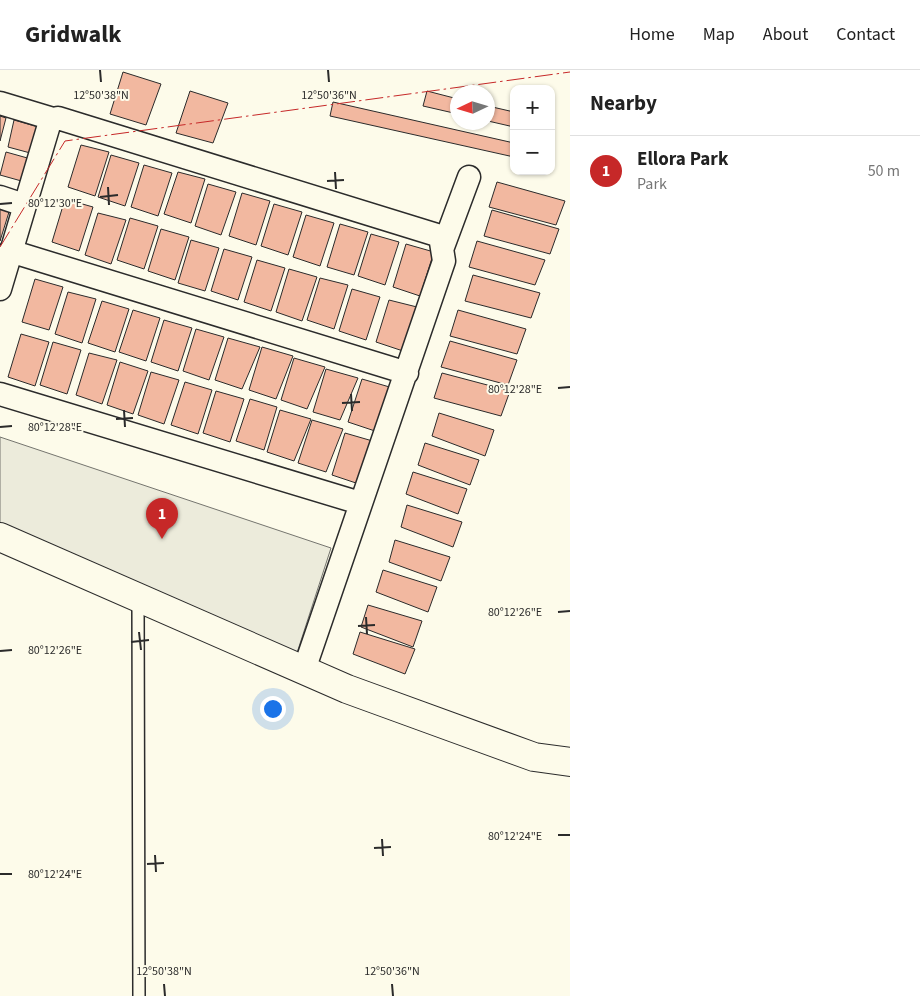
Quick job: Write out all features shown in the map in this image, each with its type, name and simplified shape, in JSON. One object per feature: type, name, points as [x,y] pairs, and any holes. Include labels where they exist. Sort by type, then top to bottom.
[{"type":"street","points":[[0,103],[53,119],[58,118],[440,236],[444,261],[304,670]]},
{"type":"street","points":[[0,289],[24,205],[49,125],[53,119]]},
{"type":"street","points":[[443,247],[469,177]]},
{"type":"street","points":[[0,197],[24,205]]},
{"type":"street","points":[[10,251],[407,373]]},
{"type":"street","points":[[0,394],[360,504]]},
{"type":"street","points":[[0,537],[347,689],[534,757],[570,762]]},
{"type":"lane","points":[[138,597],[139,996]]},
{"type":"shaded area","points":[[0,437],[331,548],[295,659],[0,529]]},
{"type":"building","points":[[123,72],[161,84],[146,125],[110,114]]},
{"type":"building","points":[[190,91],[228,103],[213,143],[176,133]]},
{"type":"building","points":[[427,91],[450,97],[450,112],[423,106]]},
{"type":"building","points":[[333,102],[510,142],[510,156],[330,116]]},
{"type":"building","points":[[495,108],[510,111],[510,126],[495,123]]},
{"type":"building","points":[[0,116],[6,118],[0,141]]},
{"type":"building","points":[[14,120],[42,128],[34,154],[8,147]]},
{"type":"building","points":[[81,145],[109,152],[95,196],[68,187]]},
{"type":"building","points":[[6,152],[31,159],[25,182],[0,175]]},
{"type":"building","points":[[111,155],[139,163],[125,206],[98,197]]},
{"type":"building","points":[[144,165],[172,173],[158,216],[131,207]]},
{"type":"building","points":[[178,172],[205,179],[191,223],[164,214]]},
{"type":"building","points":[[497,182],[565,201],[556,225],[489,207]]},
{"type":"building","points":[[208,184],[236,192],[221,235],[195,226]]},
{"type":"building","points":[[242,193],[270,201],[256,245],[229,236]]},
{"type":"building","points":[[65,199],[93,207],[79,251],[52,242]]},
{"type":"building","points":[[274,204],[302,212],[288,255],[261,246]]},
{"type":"building","points":[[0,209],[9,212],[0,241]]},
{"type":"building","points":[[492,210],[559,229],[550,254],[484,236]]},
{"type":"building","points":[[98,213],[126,220],[111,264],[85,255]]},
{"type":"building","points":[[306,215],[334,223],[320,266],[293,257]]},
{"type":"building","points":[[130,218],[158,226],[144,269],[117,260]]},
{"type":"building","points":[[340,224],[368,232],[354,275],[327,267]]},
{"type":"building","points":[[161,229],[189,237],[175,280],[148,271]]},
{"type":"building","points":[[371,234],[399,242],[385,285],[358,276]]},
{"type":"building","points":[[191,240],[219,248],[205,291],[178,283]]},
{"type":"building","points":[[477,241],[545,260],[535,285],[469,267]]},
{"type":"building","points":[[406,244],[434,252],[420,296],[393,287]]},
{"type":"building","points":[[224,249],[252,257],[238,300],[211,291]]},
{"type":"building","points":[[257,260],[285,268],[271,311],[244,302]]},
{"type":"building","points":[[289,269],[317,277],[302,321],[276,312]]},
{"type":"building","points":[[473,275],[540,293],[531,318],[465,301]]},
{"type":"building","points":[[320,278],[348,285],[334,329],[307,320]]},
{"type":"building","points":[[35,279],[63,287],[49,330],[22,322]]},
{"type":"building","points":[[352,289],[380,297],[366,340],[339,331]]},
{"type":"building","points":[[68,292],[96,299],[82,343],[55,334]]},
{"type":"building","points":[[389,300],[417,307],[403,351],[376,342]]},
{"type":"building","points":[[102,301],[129,309],[115,352],[88,343]]},
{"type":"building","points":[[133,310],[160,318],[146,361],[119,352]]},
{"type":"building","points":[[458,310],[526,329],[517,354],[450,336]]},
{"type":"building","points":[[164,320],[192,328],[178,371],[151,362]]},
{"type":"building","points":[[196,329],[224,337],[209,380],[183,371]]},
{"type":"building","points":[[21,334],[49,342],[35,386],[8,377]]},
{"type":"building","points":[[228,338],[260,347],[242,389],[215,380]]},
{"type":"building","points":[[450,341],[517,360],[508,385],[441,367]]},
{"type":"building","points":[[53,342],[81,350],[67,394],[40,385]]},
{"type":"building","points":[[262,347],[293,356],[276,399],[249,390]]},
{"type":"building","points":[[89,353],[117,360],[102,404],[76,395]]},
{"type":"building","points":[[294,358],[325,367],[307,409],[281,400]]},
{"type":"building","points":[[120,362],[148,371],[133,414],[107,405]]},
{"type":"building","points":[[326,369],[358,378],[340,420],[313,412]]},
{"type":"building","points":[[151,372],[179,380],[164,424],[138,415]]},
{"type":"building","points":[[442,373],[510,391],[501,416],[434,398]]},
{"type":"building","points":[[362,379],[393,388],[375,431],[348,422]]},
{"type":"building","points":[[185,382],[212,390],[198,434],[171,425]]},
{"type":"building","points":[[216,391],[244,399],[230,442],[203,433]]},
{"type":"building","points":[[250,399],[277,407],[264,450],[236,441]]},
{"type":"building","points":[[280,410],[311,419],[294,461],[267,452]]},
{"type":"building","points":[[439,413],[494,430],[485,456],[432,436]]},
{"type":"building","points":[[312,420],[343,429],[326,472],[298,463]]},
{"type":"building","points":[[345,433],[376,442],[359,484],[332,475]]},
{"type":"building","points":[[425,443],[479,460],[470,485],[418,465]]},
{"type":"building","points":[[413,472],[467,489],[458,514],[406,494]]},
{"type":"building","points":[[407,505],[462,522],[453,547],[401,527]]},
{"type":"building","points":[[395,540],[450,557],[441,581],[389,562]]},
{"type":"building","points":[[383,570],[437,587],[428,612],[376,592]]},
{"type":"building","points":[[368,605],[422,621],[413,647],[361,627]]},
{"type":"building","points":[[360,632],[415,649],[405,674],[353,654]]},
{"type":"power","points":[[0,247],[65,141],[570,72]]},
{"type":"place","name":"Ellora Park","points":[[162,539]]}]
